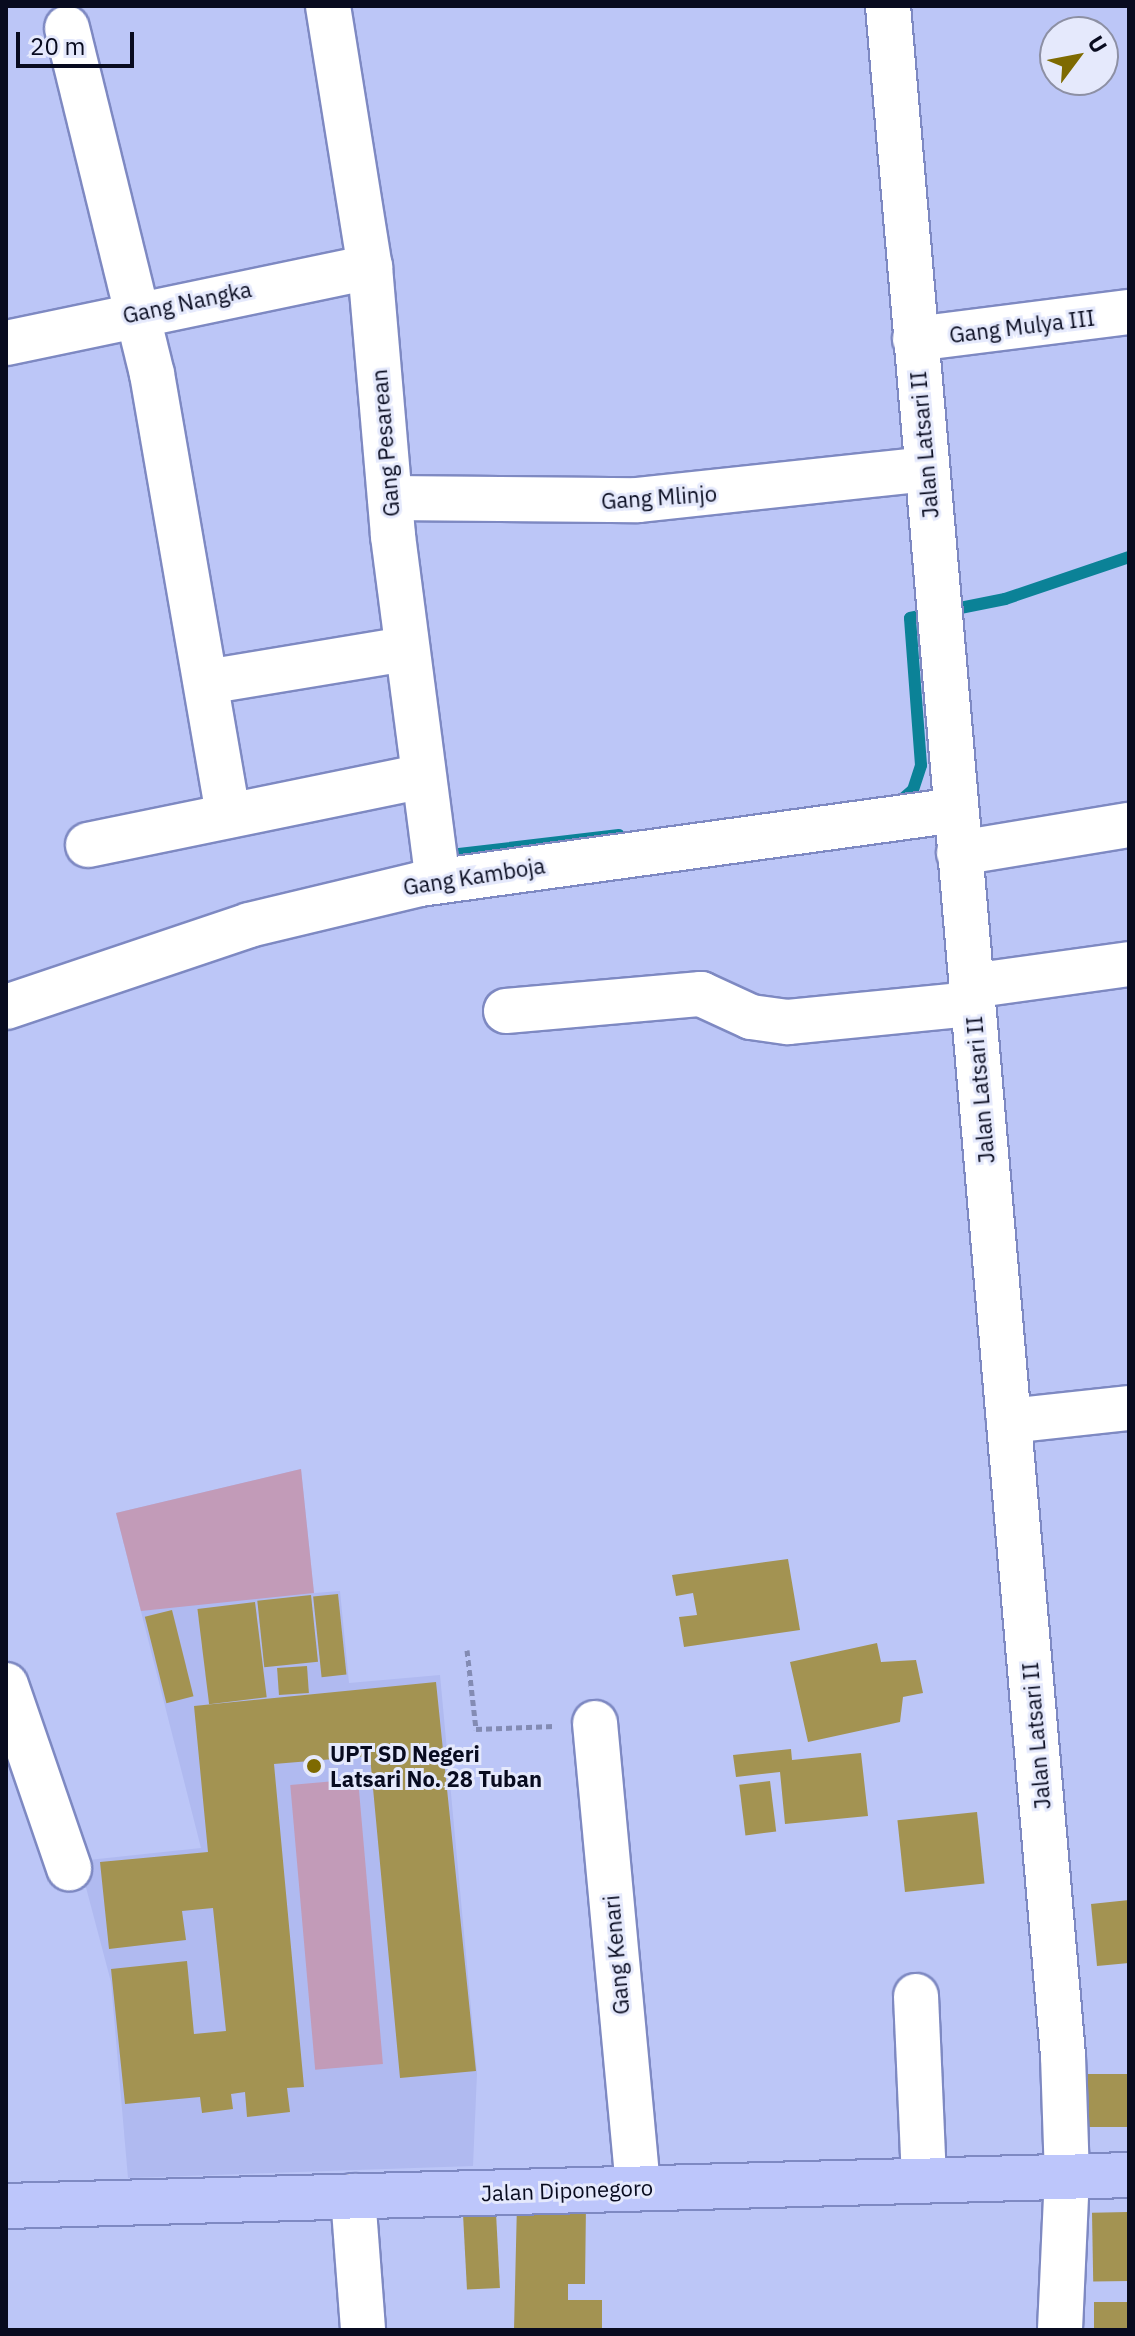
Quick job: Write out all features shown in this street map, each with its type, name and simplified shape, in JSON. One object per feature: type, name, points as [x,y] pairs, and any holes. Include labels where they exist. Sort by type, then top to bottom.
[{"type":"main road","name":"Jalan Diponegoro","points":[[6,2206],[1129,2175]]},
{"type":"street","name":"Gang Pesarean","points":[[328,6],[370,267],[406,649],[438,881]]},
{"type":"street","name":"Jalan Latsari II","points":[[888,6],[1009,1421],[1067,2175],[1060,2330]]},
{"type":"street","points":[[67,28],[138,312],[228,816]]},
{"type":"street","name":"Gang Nangka","points":[[6,343],[138,312],[370,267]]},
{"type":"street","name":"Gang Mulya III","points":[[915,339],[1129,312]]},
{"type":"street","name":"Gang Mlinjo","points":[[390,498],[638,500],[926,469]]},
{"type":"street","points":[[206,682],[406,649]]},
{"type":"street","points":[[88,845],[423,776]]},
{"type":"street","name":"Gang Kamboja","points":[[6,1007],[249,925],[438,881],[956,810]]},
{"type":"street","points":[[959,853],[1129,825]]},
{"type":"street","points":[[506,1011],[701,994],[751,1017],[788,1022],[972,995],[1129,964]]},
{"type":"street","points":[[1009,1421],[1129,1408]]},
{"type":"street","points":[[10,1708],[69,1868]]},
{"type":"street","name":"Gang Kenari","points":[[595,1723],[638,2187]]},
{"type":"street","points":[[916,1996],[924,2180]]},
{"type":"street","points":[[353,2196],[363,2330]]},
{"type":"path","points":[[467,1650],[478,1731],[595,1723]]},
{"type":"shaded area","name":"UPT SD Negeri Latsari No. 28 Tuban","points":[[301,1469],[314,1593],[340,1591],[349,1683],[440,1675],[477,2073],[473,2166],[128,2178],[111,1982],[79,1861],[201,1848],[116,1513]]},
{"type":"shaded area","points":[[301,1469],[314,1593],[141,1611],[116,1513]]},
{"type":"shaded area","points":[[358,1779],[383,2064],[315,2070],[290,1785]]},
{"type":"building","points":[[788,1559],[800,1630],[684,1647],[679,1617],[697,1615],[693,1593],[676,1596],[672,1575]]},
{"type":"building","points":[[338,1594],[346,1675],[322,1677],[313,1597]]},
{"type":"building","points":[[311,1595],[318,1662],[264,1667],[257,1601]]},
{"type":"building","points":[[255,1602],[267,1697],[209,1704],[197,1609]]},
{"type":"building","points":[[172,1610],[194,1696],[166,1703],[145,1617]]},
{"type":"building","points":[[877,1643],[881,1662],[916,1660],[923,1693],[903,1697],[900,1722],[808,1742],[790,1662]]},
{"type":"building","points":[[307,1666],[309,1693],[279,1695],[277,1668]]},
{"type":"building","points":[[436,1682],[476,2071],[400,2078],[370,1756],[274,1764],[304,2087],[287,2088],[290,2112],[247,2117],[245,2092],[231,2094],[233,2109],[202,2113],[200,2097],[125,2104],[111,1969],[187,1961],[194,2034],[226,2031],[213,1908],[182,1911],[186,1940],[109,1949],[100,1862],[208,1852],[194,1706]]},
{"type":"building","points":[[791,1749],[792,1760],[861,1753],[868,1816],[785,1824],[780,1772],[736,1777],[733,1755]]},
{"type":"building","points":[[770,1781],[776,1832],[745,1835],[739,1785]]},
{"type":"building","points":[[977,1812],[985,1884],[905,1892],[897,1820]]},
{"type":"building","points":[[1129,1900],[1129,1963],[1097,1966],[1091,1904]]},
{"type":"building","points":[[1079,2074],[1129,2074],[1129,2127],[1079,2127]]},
{"type":"building","points":[[517,2203],[586,2205],[585,2284],[568,2284],[568,2300],[602,2300],[602,2330],[514,2330]]},
{"type":"building","points":[[1128,2212],[1129,2281],[1093,2282],[1092,2213]]},
{"type":"building","points":[[496,2213],[500,2288],[467,2290],[463,2215]]},
{"type":"building","points":[[1094,2302],[1129,2302],[1129,2330],[1094,2330]]},
{"type":"waterway","points":[[899,802],[913,790],[921,765],[910,618],[1005,599],[1129,557]]},
{"type":"waterway","points":[[459,854],[619,835]]},
{"type":"place","name":"UPT SD Negeri Latsari No. 28 Tuban","points":[[314,1766]]}]
